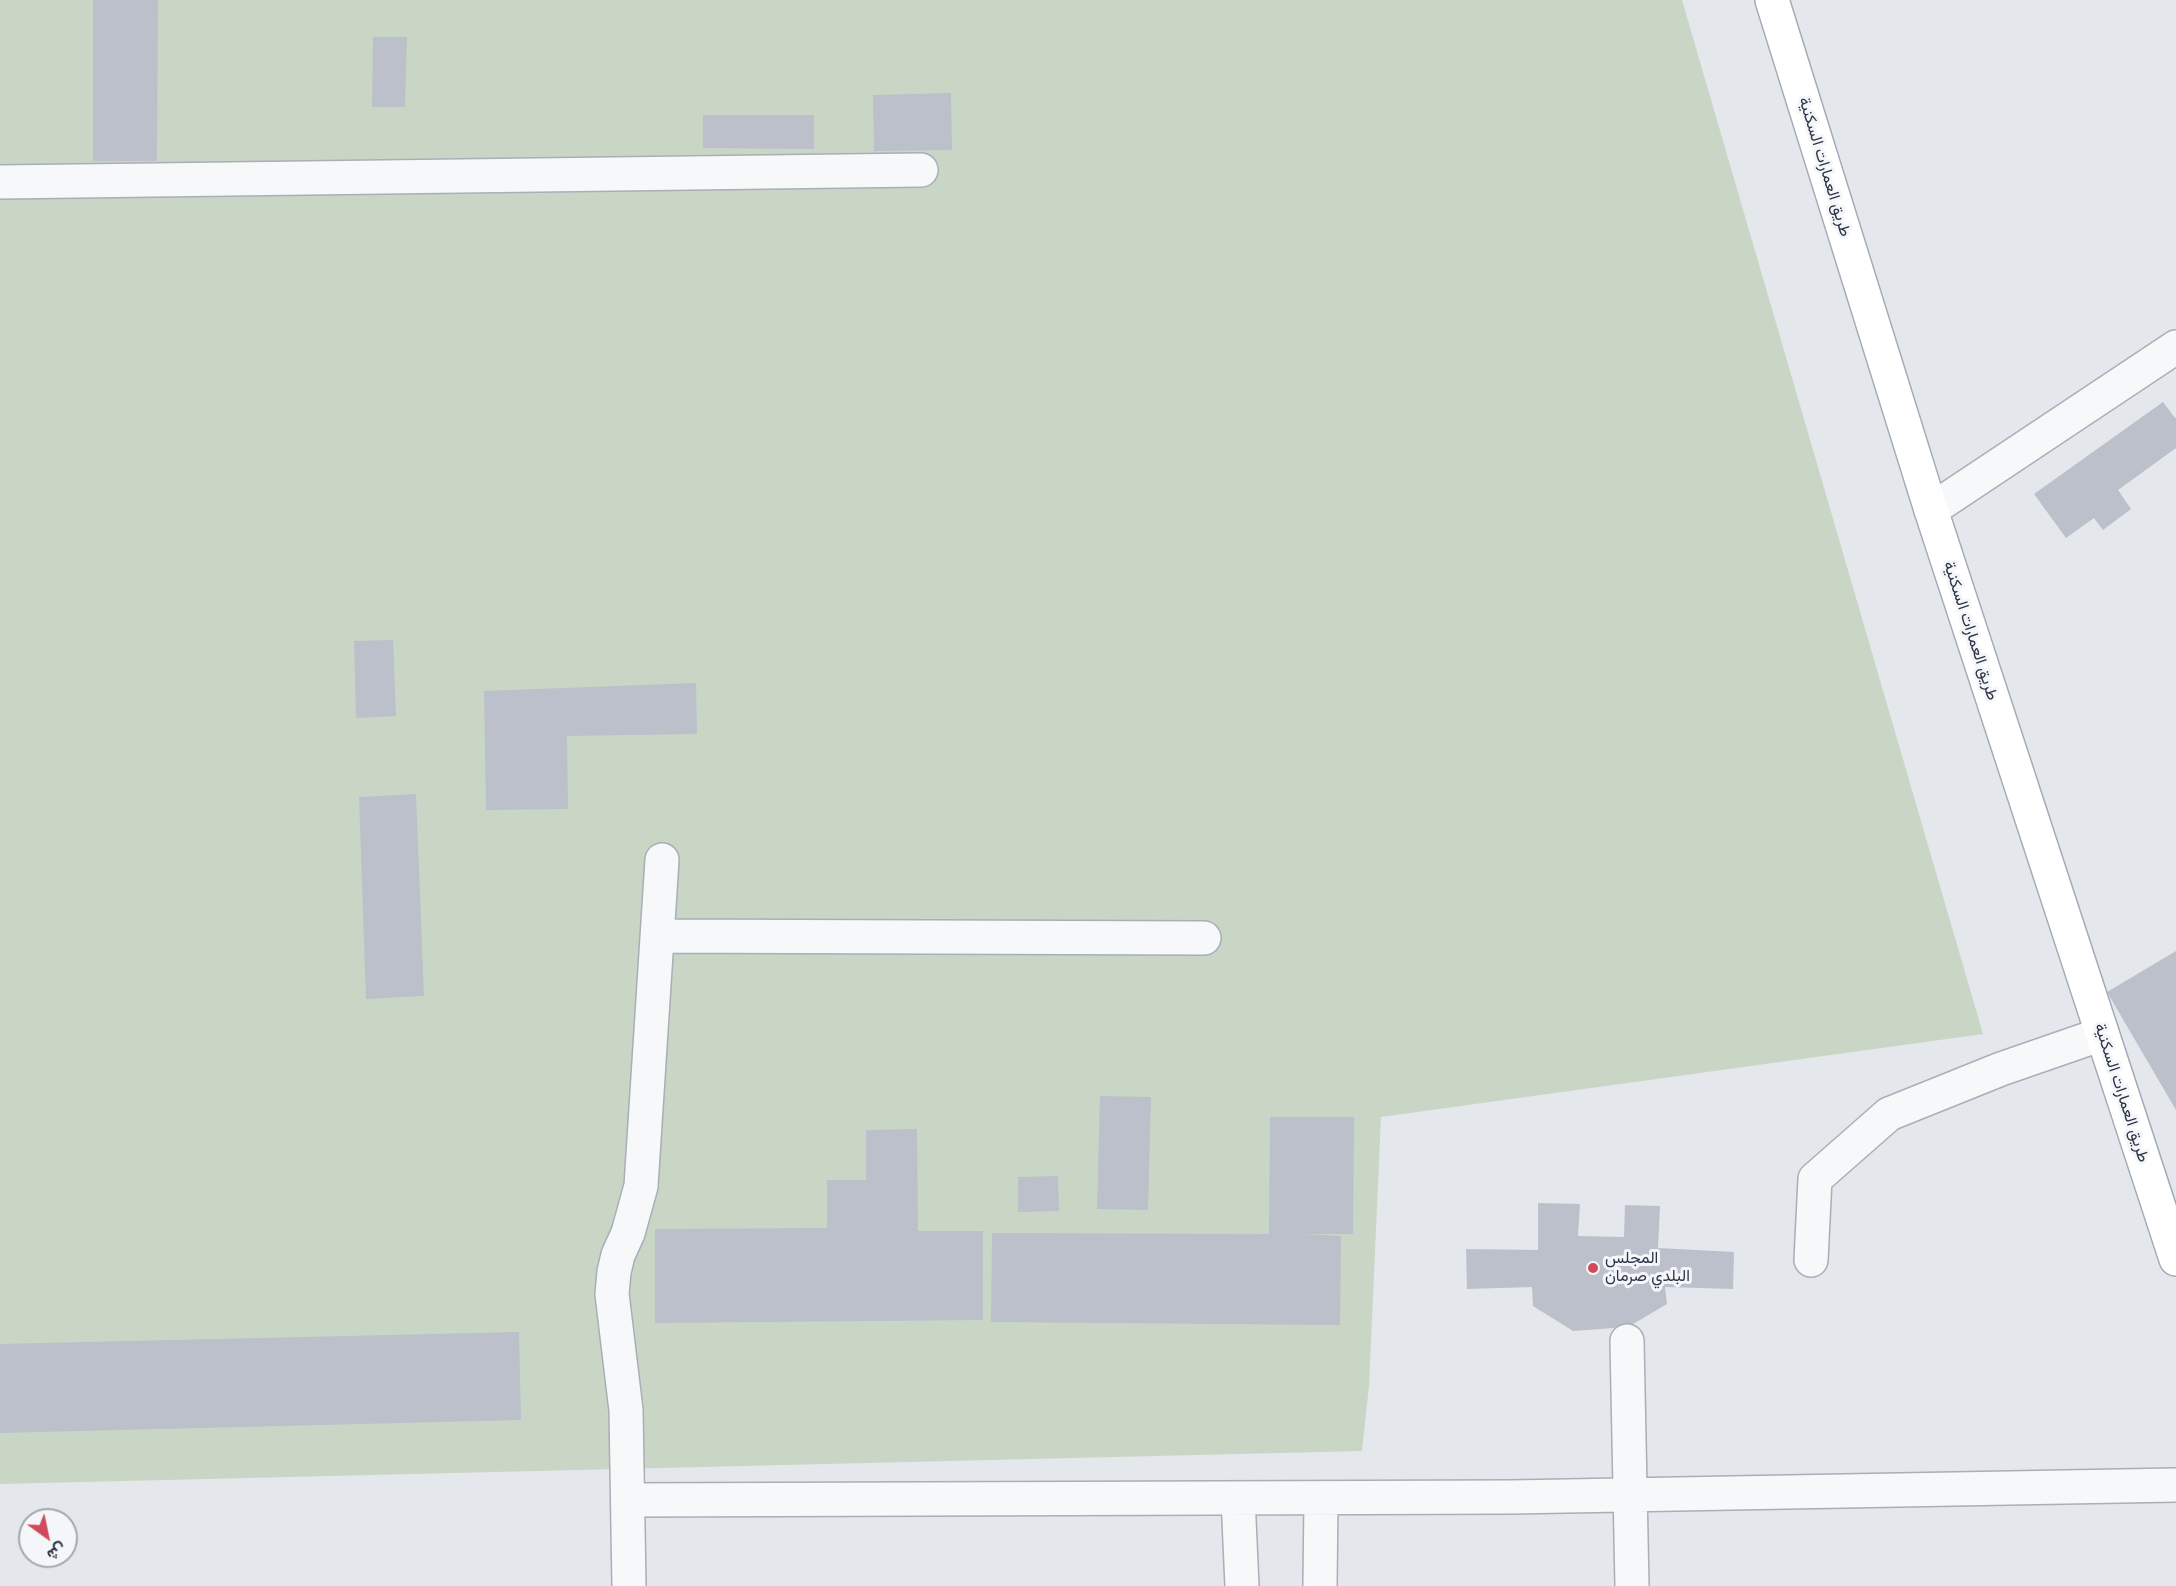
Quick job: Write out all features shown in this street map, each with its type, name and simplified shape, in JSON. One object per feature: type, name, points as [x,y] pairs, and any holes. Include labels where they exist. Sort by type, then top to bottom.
[{"type":"main road","name":"طريق العمارات السكنية","points":[[1772,0],[1931,510],[2176,1259]]},
{"type":"street","points":[[0,182],[921,170]]},
{"type":"street","points":[[1931,510],[2176,347]]},
{"type":"street","points":[[629,1586],[626,1410],[612,1294],[618,1255],[628,1233],[641,1186],[662,860]]},
{"type":"street","points":[[658,936],[1204,938]]},
{"type":"street","points":[[1811,1260],[1815,1179],[1889,1114],[2001,1069],[2102,1034]]},
{"type":"street","points":[[1627,1341],[1632,1586]]},
{"type":"street","points":[[628,1500],[1631,1495],[2176,1485]]},
{"type":"street","points":[[1238,1498],[1242,1586]]},
{"type":"street","points":[[1320,1586],[1321,1498]]},
{"type":"green space","points":[[0,0],[1682,0],[1983,1034],[1381,1117],[1369,1386],[1362,1451],[0,1484]]},
{"type":"building","points":[[93,0],[158,0],[157,161],[93,161]]},
{"type":"building","points":[[373,37],[407,37],[405,107],[372,107]]},
{"type":"building","points":[[951,93],[952,150],[874,151],[873,95]]},
{"type":"building","points":[[703,115],[814,115],[814,149],[703,148]]},
{"type":"building","points":[[2163,402],[2176,417],[2176,448],[2118,490],[2131,509],[2103,530],[2094,518],[2066,538],[2034,494]]},
{"type":"building","points":[[393,640],[396,716],[356,718],[354,641]]},
{"type":"building","points":[[696,683],[697,734],[567,736],[568,809],[486,810],[484,691]]},
{"type":"building","points":[[416,794],[424,996],[366,999],[359,797]]},
{"type":"building","points":[[2176,951],[2176,1110],[2107,992]]},
{"type":"building","points":[[1100,1096],[1151,1097],[1148,1210],[1097,1209]]},
{"type":"building","points":[[1270,1117],[1354,1117],[1353,1234],[1303,1234],[1341,1236],[1340,1325],[991,1322],[992,1233],[1269,1234]]},
{"type":"building","points":[[917,1129],[918,1231],[983,1231],[983,1320],[655,1323],[655,1229],[827,1228],[827,1180],[866,1180],[866,1130]]},
{"type":"building","points":[[1058,1176],[1059,1211],[1018,1212],[1018,1177]]},
{"type":"building","points":[[1538,1203],[1580,1204],[1578,1236],[1624,1237],[1625,1205],[1660,1206],[1658,1248],[1734,1252],[1733,1289],[1665,1287],[1667,1304],[1628,1327],[1573,1331],[1533,1306],[1532,1287],[1467,1289],[1466,1249],[1538,1250]]},
{"type":"building","points":[[519,1332],[521,1420],[0,1433],[0,1344]]},
{"type":"place","name":"المجلس البلدي صرمان","points":[[1593,1268]]}]
